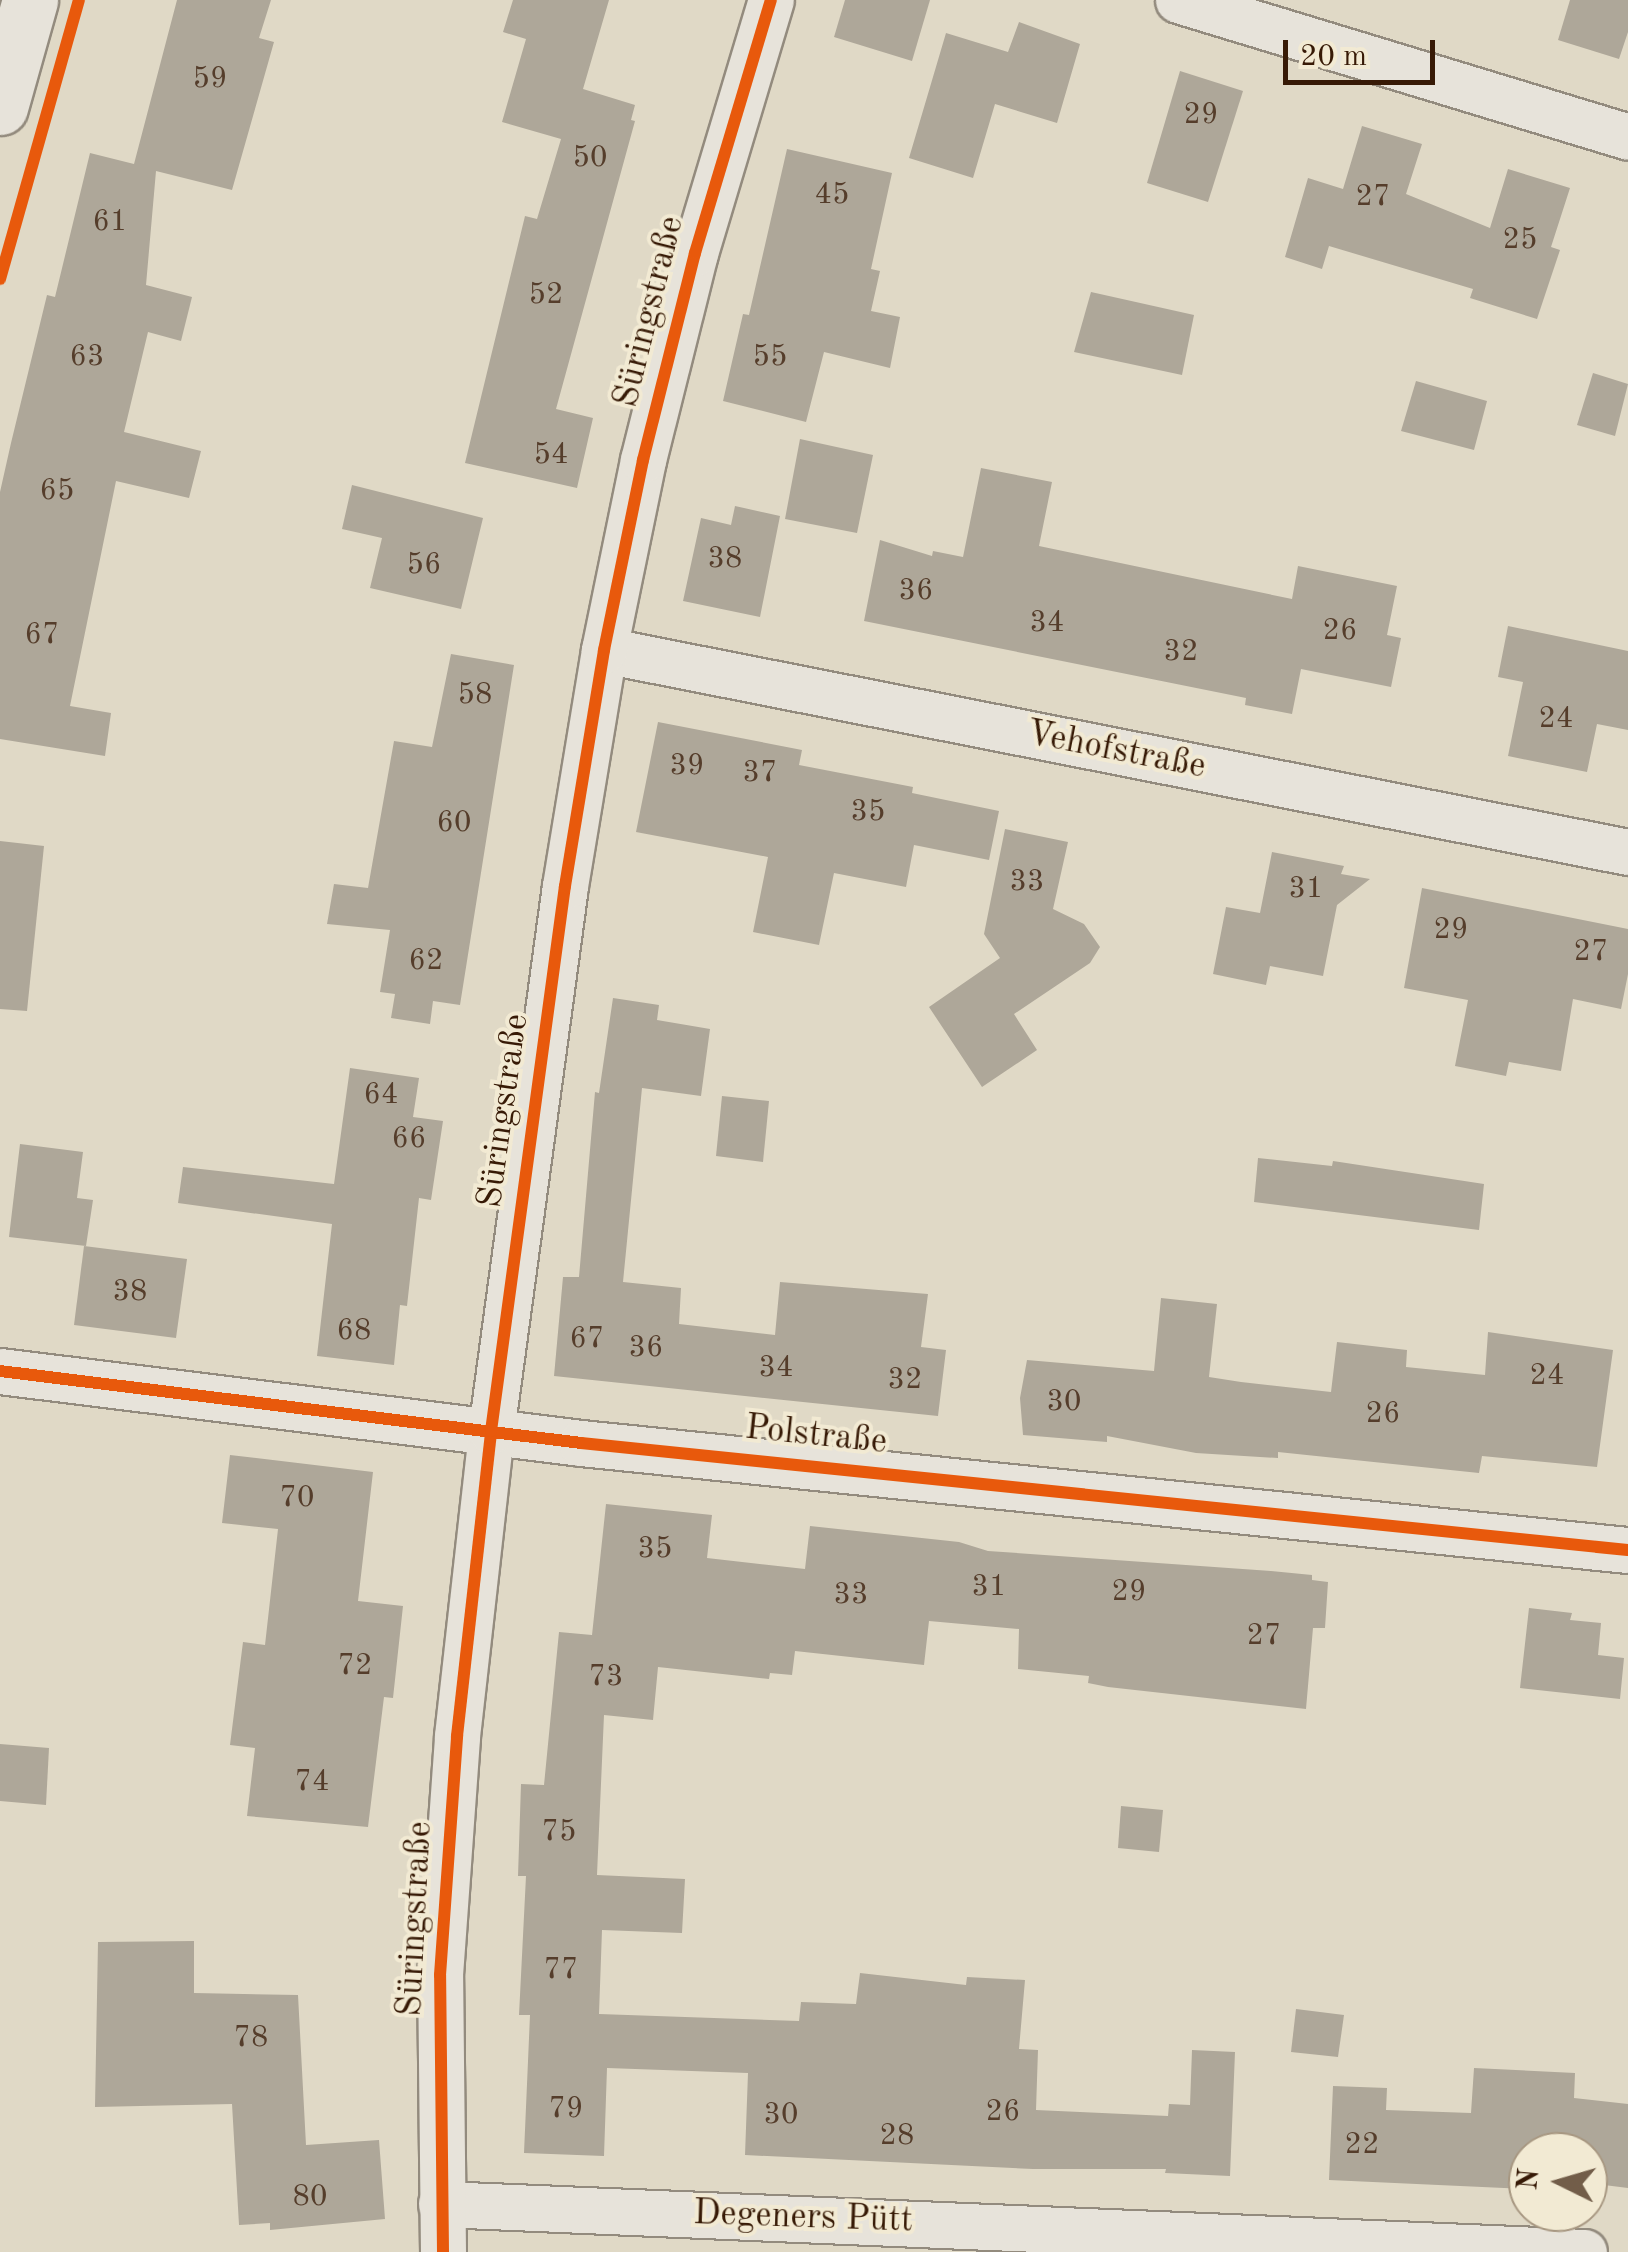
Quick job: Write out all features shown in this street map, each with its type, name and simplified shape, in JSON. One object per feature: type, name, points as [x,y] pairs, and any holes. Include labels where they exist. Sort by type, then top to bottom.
[{"type":"street","points":[[0,107],[30,0]]},
{"type":"street","name":"Süringstraße","points":[[443,2252],[440,1975],[457,1736],[490,1430],[565,886],[604,650],[643,460],[695,253],[771,0]]},
{"type":"street","points":[[1178,0],[1628,137]]},
{"type":"street","name":"Vehofstraße","points":[[604,650],[1628,852]]},
{"type":"street","name":"Polstraße","points":[[0,1371],[490,1430],[1628,1550]]},
{"type":"street","name":"Degeners Pütt","points":[[441,2204],[1584,2252]]},
{"type":"building","points":[[177,0],[271,0],[259,38],[274,42],[232,190],[156,171],[146,285],[192,297],[181,341],[148,332],[124,432],[201,451],[189,498],[116,481],[70,706],[111,713],[105,756],[0,739],[0,492],[11,443],[47,295],[55,297],[90,153],[134,164]]},
{"type":"building","points":[[513,0],[609,0],[583,89],[635,105],[631,120],[635,121],[556,409],[593,418],[577,488],[465,463],[525,216],[537,219],[561,139],[502,122],[526,39],[503,32]]},
{"type":"building","points":[[845,0],[930,0],[912,61],[834,37]]},
{"type":"building","points":[[1570,0],[1628,0],[1628,32],[1619,59],[1558,40]]},
{"type":"building","points":[[1019,22],[1080,44],[1057,123],[995,104],[973,178],[909,158],[946,33],[1008,52]]},
{"type":"building","points":[[1180,71],[1243,91],[1208,202],[1147,183]]},
{"type":"building","points":[[1362,126],[1422,144],[1406,194],[1490,228],[1508,169],[1570,188],[1551,247],[1560,250],[1537,319],[1470,298],[1473,289],[1329,246],[1322,269],[1285,257],[1308,178],[1343,189]]},
{"type":"building","points":[[787,149],[892,173],[871,269],[880,271],[871,311],[900,317],[890,368],[824,352],[806,422],[723,401],[743,314],[749,315]]},
{"type":"building","points":[[1091,292],[1194,315],[1182,375],[1074,352]]},
{"type":"building","points":[[1593,373],[1628,384],[1615,436],[1577,425]]},
{"type":"building","points":[[1416,381],[1487,401],[1474,450],[1401,431]]},
{"type":"building","points":[[800,439],[873,455],[857,533],[785,519]]},
{"type":"building","points":[[981,468],[1052,482],[1039,546],[1292,599],[1298,566],[1397,586],[1387,635],[1401,638],[1391,687],[1301,669],[1292,714],[1245,705],[1246,698],[864,621],[880,540],[932,556],[933,551],[963,557]]},
{"type":"building","points":[[352,485],[483,518],[461,609],[370,588],[382,538],[342,529]]},
{"type":"building","points":[[735,506],[780,516],[760,617],[683,601],[701,518],[731,525]]},
{"type":"building","points":[[1508,626],[1628,651],[1628,730],[1597,724],[1587,772],[1508,756],[1523,682],[1498,677]]},
{"type":"building","points":[[451,654],[514,665],[460,1005],[433,1001],[430,1024],[391,1018],[395,994],[380,992],[390,930],[327,924],[334,884],[368,888],[394,741],[432,747]]},
{"type":"building","points":[[658,722],[802,750],[799,765],[913,787],[912,793],[999,811],[989,860],[914,845],[906,887],[834,873],[819,945],[753,932],[768,857],[636,832]]},
{"type":"building","points":[[1005,829],[1068,842],[1053,909],[1084,924],[1100,947],[1090,963],[1014,1014],[1037,1050],[982,1087],[929,1007],[1000,958],[984,934]]},
{"type":"building","points":[[0,841],[44,846],[27,1011],[0,1009]]},
{"type":"building","points":[[1272,852],[1344,866],[1341,874],[1370,879],[1337,905],[1323,976],[1270,966],[1266,985],[1213,974],[1226,907],[1260,913]]},
{"type":"building","points":[[1422,888],[1628,929],[1628,974],[1621,1009],[1573,999],[1561,1071],[1509,1062],[1506,1076],[1455,1066],[1468,1000],[1404,988]]},
{"type":"building","points":[[613,998],[659,1005],[657,1020],[710,1029],[701,1096],[642,1088],[623,1282],[681,1288],[679,1324],[775,1335],[780,1282],[928,1294],[921,1347],[946,1350],[938,1416],[554,1376],[563,1277],[579,1277],[595,1092],[599,1093]]},
{"type":"building","points":[[350,1068],[419,1078],[413,1117],[443,1121],[431,1200],[419,1198],[407,1306],[400,1305],[394,1365],[317,1356],[332,1224],[178,1203],[183,1167],[334,1184]]},
{"type":"building","points":[[722,1096],[769,1101],[763,1162],[716,1156]]},
{"type":"building","points":[[20,1144],[83,1152],[77,1198],[93,1200],[86,1246],[9,1237]]},
{"type":"building","points":[[1258,1158],[1332,1166],[1333,1161],[1484,1184],[1479,1230],[1254,1202]]},
{"type":"building","points":[[84,1246],[187,1259],[176,1338],[74,1325]]},
{"type":"building","points":[[1161,1298],[1217,1304],[1209,1377],[1241,1382],[1331,1392],[1337,1342],[1407,1350],[1406,1367],[1485,1375],[1488,1332],[1613,1350],[1597,1467],[1482,1456],[1479,1473],[1278,1452],[1278,1458],[1196,1453],[1107,1436],[1107,1442],[1023,1435],[1020,1398],[1027,1360],[1154,1371]]},
{"type":"building","points":[[230,1455],[373,1472],[358,1601],[403,1606],[393,1698],[384,1697],[368,1827],[247,1816],[255,1748],[230,1745],[243,1642],[265,1645],[278,1529],[222,1523]]},
{"type":"building","points":[[606,1504],[712,1515],[707,1558],[805,1569],[810,1526],[959,1542],[988,1551],[1271,1571],[1312,1575],[1312,1580],[1328,1582],[1325,1628],[1313,1628],[1306,1709],[1108,1687],[1088,1683],[1089,1676],[1018,1669],[1019,1629],[929,1621],[924,1665],[795,1651],[792,1675],[770,1673],[769,1679],[658,1667],[653,1720],[604,1715],[597,1875],[685,1879],[682,1933],[602,1930],[599,2014],[799,2021],[801,2002],[856,2004],[860,1973],[966,1985],[967,1977],[1025,1980],[1019,2049],[1038,2050],[1036,2110],[1168,2116],[1169,2104],[1190,2105],[1192,2050],[1235,2052],[1230,2176],[1165,2173],[1166,2169],[1033,2169],[745,2155],[748,2073],[607,2068],[604,2156],[524,2153],[530,2015],[519,2015],[526,1876],[518,1876],[521,1784],[544,1785],[559,1632],[592,1635]]},
{"type":"building","points":[[1529,1608],[1572,1613],[1570,1620],[1601,1623],[1598,1655],[1624,1658],[1620,1699],[1520,1688]]},
{"type":"building","points":[[0,1744],[49,1748],[46,1805],[0,1801]]},
{"type":"building","points":[[1121,1806],[1163,1810],[1159,1852],[1118,1848]]},
{"type":"building","points":[[194,1941],[194,1993],[298,1995],[306,2145],[379,2140],[385,2219],[270,2230],[270,2223],[239,2225],[232,2104],[95,2107],[98,1942]]},
{"type":"building","points":[[1296,2009],[1344,2015],[1338,2057],[1291,2052]]},
{"type":"building","points":[[1474,2068],[1575,2073],[1574,2098],[1628,2104],[1628,2188],[1608,2186],[1608,2132],[1508,2132],[1508,2188],[1329,2180],[1333,2086],[1387,2088],[1386,2110],[1471,2113]]},
{"type":"cycle path","points":[[0,279],[79,0]]},
{"type":"cycle path","points":[[443,2252],[440,1975],[457,1736],[491,1431],[565,886],[604,650],[643,460],[695,253],[771,0]]},
{"type":"cycle path","points":[[0,1371],[581,1443],[1628,1550]]}]
